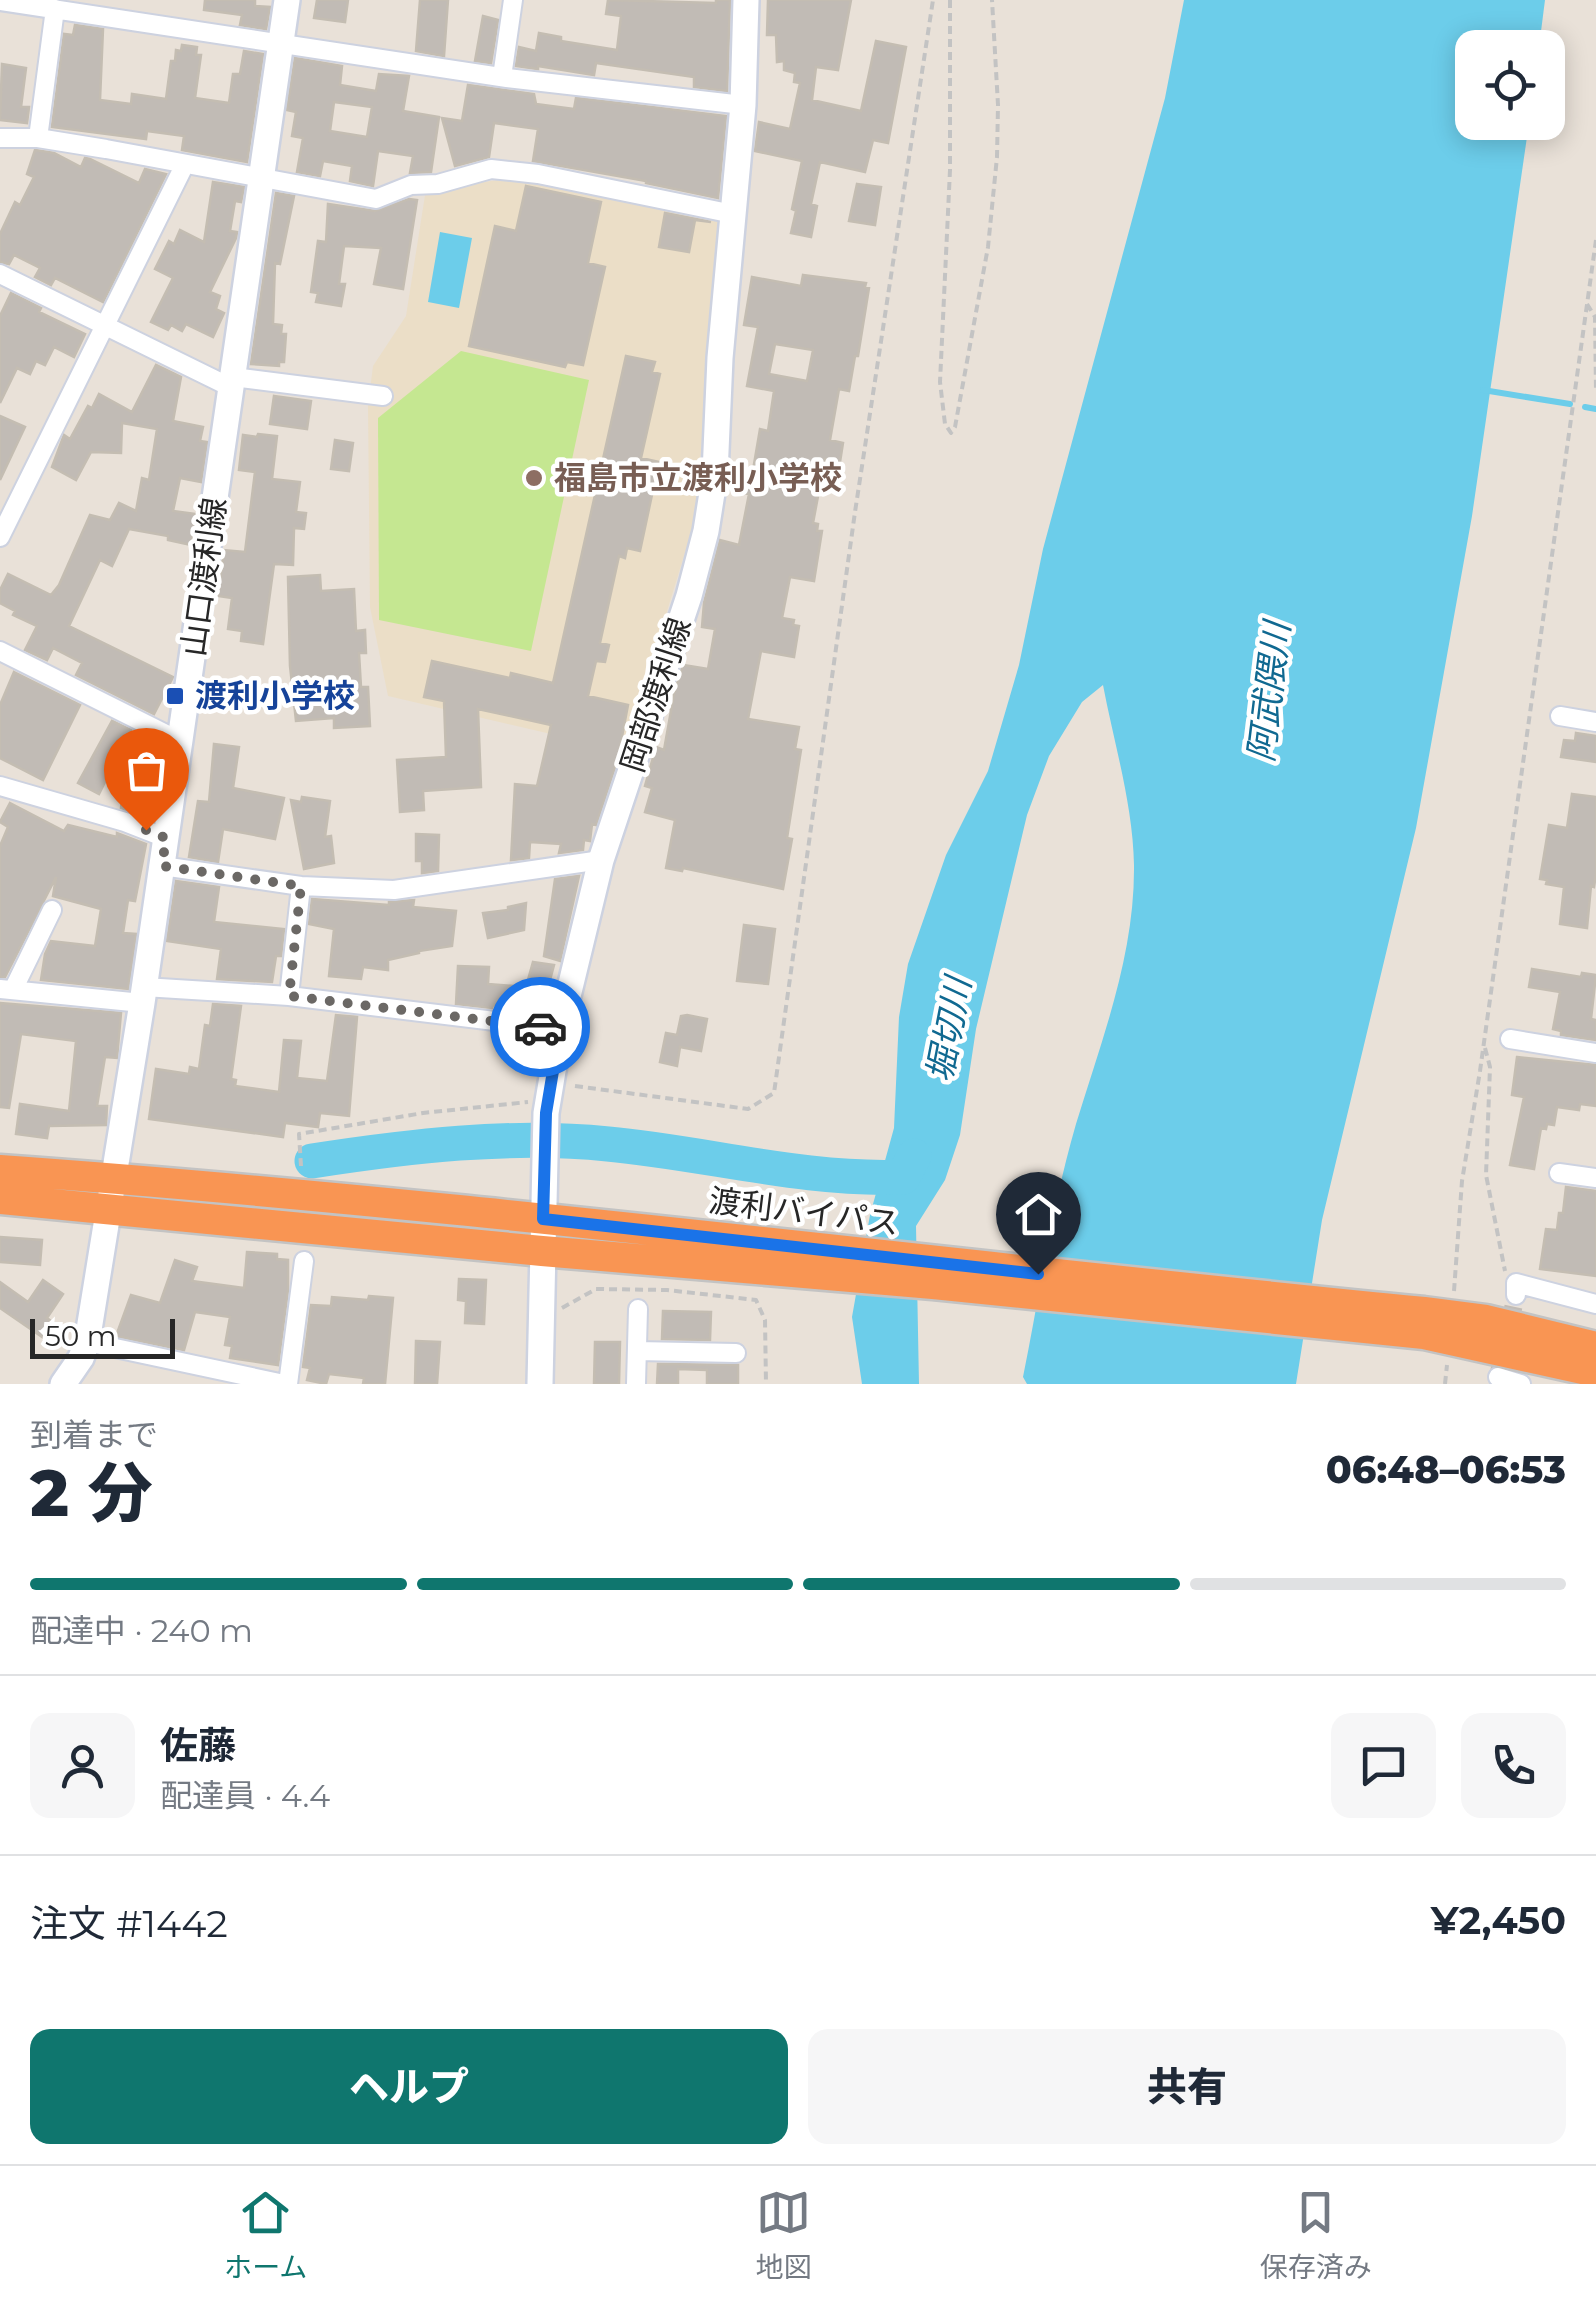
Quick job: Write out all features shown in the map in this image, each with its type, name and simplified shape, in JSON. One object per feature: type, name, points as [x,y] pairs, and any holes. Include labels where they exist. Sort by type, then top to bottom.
[{"type":"highway","name":"渡利バイパス","points":[[0,1170],[110,1193],[542,1252],[785,1258]]},
{"type":"highway","name":"渡利バイパス","points":[[0,1199],[110,1193],[543,1219],[785,1258],[1437,1325],[1596,1346]]},
{"type":"highway","name":"渡利バイパス","points":[[1437,1325],[1596,1372]]},
{"type":"main road","name":"山口渡利線","points":[[64,1384],[87,1342],[143,995],[287,0]]},
{"type":"main road","name":"岡部渡利線","points":[[540,1384],[548,1099],[560,1029],[601,860],[690,596],[715,474],[720,358],[743,105],[746,0]]},
{"type":"street","points":[[502,77],[513,0]]},
{"type":"street","points":[[0,2],[58,6],[502,77],[743,105]]},
{"type":"street","points":[[38,138],[58,6]]},
{"type":"street","points":[[0,138],[38,138],[376,199],[410,185],[438,184],[491,170],[538,174],[732,214]]},
{"type":"street","points":[[0,537],[184,166]]},
{"type":"street","points":[[0,274],[104,327],[232,383],[383,396]]},
{"type":"street","points":[[0,650],[180,741]]},
{"type":"street","points":[[1560,716],[1596,722]]},
{"type":"street","points":[[0,786],[125,822],[166,838]]},
{"type":"street","points":[[162,866],[301,886],[394,890],[601,860]]},
{"type":"street","points":[[289,996],[301,886]]},
{"type":"street","points":[[52,910],[6,990],[289,996],[560,1029]]},
{"type":"street","points":[[1510,1039],[1596,1053]]},
{"type":"street","points":[[1559,1173],[1596,1178]]},
{"type":"street","points":[[87,1342],[286,1384],[304,1261]]},
{"type":"street","points":[[1516,1294],[1516,1283],[1596,1304]]},
{"type":"street","points":[[636,1384],[638,1310]]},
{"type":"street","points":[[637,1350],[736,1353]]},
{"type":"street","points":[[1498,1377],[1522,1384]]},
{"type":"path","points":[[300,1166],[299,1134],[423,1113],[548,1099],[748,1109],[774,1094],[858,492],[933,0]]},
{"type":"path","points":[[950,0],[950,170],[940,382],[942,409],[950,433],[988,247],[998,104],[992,0]]},
{"type":"path","points":[[1445,1384],[1437,1325],[1484,1044],[1596,240]]},
{"type":"path","points":[[1587,304],[1595,317],[1596,391]]},
{"type":"path","points":[[1484,1044],[1490,1067],[1486,1175],[1505,1278]]},
{"type":"path","points":[[541,1320],[596,1289],[667,1290],[756,1300],[765,1320],[766,1384]]},
{"type":"shaded area","name":"福島市立渡利小学校","points":[[524,177],[721,215],[695,520],[624,751],[388,696],[370,607],[368,406],[373,366],[406,316],[426,189]]},
{"type":"green space","points":[[461,351],[589,380],[531,651],[379,620],[378,418]]},
{"type":"water","name":"阿武隈川","points":[[1184,0],[1545,0],[1541,30],[1455,30],[1455,140],[1527,140],[1472,516],[1416,828],[1322,1220],[1296,1384],[1027,1384],[1023,1377],[1060,1186],[1115,996],[1133,898],[1130,820],[1103,685],[1082,702],[1049,756],[1027,815],[976,1029],[960,1135],[945,1180],[916,1226],[919,1384],[862,1384],[852,1317],[870,1215],[894,1128],[899,1017],[908,964],[946,855],[988,771],[1019,665],[1043,549],[1165,98]]},
{"type":"water","points":[[440,232],[472,238],[459,308],[428,302]]},
{"type":"building","points":[[205,0],[255,0],[255,6],[270,7],[266,29],[240,25],[242,15],[204,10]]},
{"type":"building","points":[[317,0],[348,0],[345,22],[314,18]]},
{"type":"building","points":[[420,0],[448,0],[444,56],[416,51]]},
{"type":"building","points":[[608,0],[730,0],[727,91],[694,87],[694,77],[596,63],[594,75],[516,66],[519,47],[536,51],[539,33],[561,37],[561,41],[617,50],[621,16],[606,14]]},
{"type":"building","points":[[768,0],[851,0],[838,70],[816,67],[812,100],[861,111],[876,41],[906,47],[888,143],[873,140],[865,172],[820,162],[811,204],[817,206],[811,237],[791,233],[802,161],[755,151],[759,122],[790,129],[800,83],[794,82],[795,73],[784,70],[784,61],[777,62],[776,35],[767,35]]},
{"type":"building","points":[[483,16],[498,20],[491,63],[475,61]]},
{"type":"building","points":[[75,25],[103,29],[100,100],[131,104],[132,94],[166,99],[171,61],[175,61],[176,50],[181,51],[182,45],[197,47],[196,55],[201,55],[195,98],[229,103],[233,74],[240,74],[244,51],[263,54],[247,162],[182,150],[184,136],[147,131],[146,139],[52,127],[64,34],[73,35]]},
{"type":"building","points":[[295,58],[342,66],[340,85],[376,91],[379,74],[409,76],[403,111],[439,117],[431,172],[410,173],[413,156],[378,151],[373,186],[350,181],[352,166],[323,161],[320,176],[297,172],[303,138],[292,136],[296,112],[287,110]],"holes":[[[334,102],[372,107],[367,137],[330,131]]]},
{"type":"building","points":[[2,64],[26,68],[21,107],[29,107],[27,123],[0,120]]},
{"type":"building","points":[[468,85],[534,94],[536,104],[574,109],[576,98],[726,116],[718,198],[533,161],[538,129],[494,123],[489,157],[455,166],[442,118],[462,121]]},
{"type":"building","points":[[35,150],[54,153],[81,167],[85,158],[90,159],[139,183],[145,169],[166,174],[103,302],[55,278],[51,285],[35,277],[40,268],[14,255],[9,264],[0,262],[0,234],[15,202],[20,205],[34,177],[27,174]]},
{"type":"building","points":[[213,182],[244,187],[241,202],[235,201],[230,231],[237,232],[236,238],[210,292],[220,296],[216,309],[224,313],[213,337],[186,324],[182,331],[151,322],[173,278],[155,269],[169,241],[174,244],[180,230],[204,242]]},
{"type":"building","points":[[857,184],[881,187],[875,225],[849,221]]},
{"type":"building","points":[[526,186],[601,202],[588,263],[605,267],[583,365],[567,362],[565,367],[469,346],[495,226],[516,231]]},
{"type":"building","points":[[276,193],[294,196],[280,264],[275,263],[273,324],[282,325],[281,334],[286,334],[284,362],[279,362],[279,366],[251,364]]},
{"type":"building","points":[[417,200],[403,289],[374,284],[381,248],[344,246],[339,284],[345,284],[341,306],[316,302],[318,293],[311,292],[318,241],[326,242],[328,204],[375,211]]},
{"type":"building","points":[[665,213],[711,222],[695,220],[689,252],[659,247]]},
{"type":"building","points":[[803,275],[866,283],[869,288],[858,356],[849,391],[839,389],[830,440],[843,443],[840,462],[825,459],[813,523],[818,524],[817,531],[822,531],[814,581],[790,577],[782,618],[794,620],[793,625],[799,626],[794,657],[761,651],[748,719],[799,727],[795,749],[801,750],[783,889],[683,868],[666,868],[675,820],[645,812],[652,788],[645,786],[656,747],[664,750],[683,665],[708,669],[715,629],[702,627],[704,603],[720,540],[739,545],[749,494],[742,493],[745,475],[752,476],[760,429],[768,431],[774,391],[747,386],[758,327],[744,325],[752,277],[801,286]],"holes":[[[775,344],[813,350],[807,381],[769,374]]]},
{"type":"building","points":[[11,293],[41,308],[39,312],[85,334],[74,357],[54,347],[45,365],[36,361],[30,374],[17,368],[0,403],[0,316]]},
{"type":"building","points":[[626,356],[655,362],[652,372],[660,374],[641,458],[659,462],[640,551],[627,548],[625,558],[619,556],[600,643],[609,645],[605,662],[596,661],[588,696],[628,705],[618,758],[596,825],[592,824],[590,841],[584,840],[583,850],[559,853],[561,844],[530,842],[529,858],[511,860],[515,784],[537,786],[551,725],[478,709],[481,787],[423,791],[424,810],[400,812],[397,760],[446,757],[444,701],[424,697],[432,661],[553,683]]},
{"type":"building","points":[[156,365],[181,377],[173,421],[203,427],[200,441],[207,442],[201,482],[180,478],[173,511],[196,514],[191,545],[129,529],[112,566],[100,560],[69,626],[173,677],[154,714],[76,675],[82,663],[53,648],[47,660],[25,650],[37,626],[13,615],[15,611],[0,603],[0,590],[8,574],[51,595],[90,515],[110,520],[119,503],[136,511],[142,478],[149,480],[157,429],[122,423],[121,453],[91,452],[76,480],[52,467],[64,435],[70,439],[99,394],[132,412]]},
{"type":"building","points":[[274,396],[311,401],[307,429],[270,424]]},
{"type":"building","points":[[0,416],[25,427],[0,480]]},
{"type":"building","points":[[243,435],[277,436],[272,479],[300,482],[296,512],[306,513],[304,529],[294,528],[293,565],[274,564],[263,644],[241,641],[242,631],[228,629],[232,598],[218,596],[224,550],[245,552],[255,472],[239,470]]},
{"type":"building","points":[[335,440],[353,443],[349,471],[331,469]]},
{"type":"building","points":[[320,575],[321,591],[354,589],[356,631],[365,630],[366,653],[359,653],[361,687],[368,687],[370,726],[334,728],[334,718],[296,721],[288,577]]},
{"type":"building","points":[[14,672],[80,705],[43,780],[0,758],[0,705]]},
{"type":"building","points":[[112,721],[131,730],[99,794],[78,783]]},
{"type":"building","points":[[131,731],[163,746],[152,819],[121,808]]},
{"type":"building","points":[[1576,733],[1596,736],[1596,762],[1561,757],[1564,740],[1575,741]]},
{"type":"building","points":[[214,744],[239,747],[233,788],[284,798],[275,839],[223,829],[218,862],[189,857],[198,801],[209,802]]},
{"type":"building","points":[[1572,794],[1596,797],[1596,874],[1587,928],[1560,924],[1564,887],[1540,879],[1549,825],[1567,828]]},
{"type":"building","points":[[302,797],[330,801],[325,837],[331,836],[334,863],[304,869],[291,800],[301,802]]},
{"type":"building","points":[[10,803],[64,831],[68,825],[117,837],[117,833],[146,844],[135,901],[128,900],[123,933],[136,934],[128,989],[41,980],[51,941],[95,946],[101,909],[53,896],[56,877],[5,977],[0,977],[0,846],[8,827],[0,822]]},
{"type":"building","points":[[416,834],[439,835],[438,871],[422,873],[422,861],[416,861]]},
{"type":"building","points":[[579,876],[560,961],[544,956],[555,879]]},
{"type":"building","points":[[176,881],[219,887],[214,922],[284,929],[281,956],[276,956],[272,982],[217,979],[221,949],[167,941]]},
{"type":"building","points":[[312,899],[389,905],[414,900],[413,907],[456,911],[452,946],[388,960],[388,970],[363,967],[361,979],[329,976],[334,929],[309,924]]},
{"type":"building","points":[[526,903],[524,930],[488,938],[483,913]]},
{"type":"building","points":[[744,925],[775,929],[768,984],[737,981]]},
{"type":"building","points":[[533,962],[554,965],[541,1014],[523,1012],[524,1006],[456,1004],[458,966],[489,967],[488,984],[526,987]]},
{"type":"building","points":[[1532,969],[1581,977],[1582,973],[1596,975],[1591,1019],[1596,1020],[1596,1040],[1561,1035],[1561,1031],[1553,1029],[1560,992],[1529,987]]},
{"type":"building","points":[[0,1003],[121,1013],[117,1058],[105,1057],[97,1106],[107,1106],[106,1125],[49,1126],[47,1138],[16,1134],[20,1104],[69,1111],[76,1041],[21,1034],[9,1108],[0,1107]]},
{"type":"building","points":[[213,1004],[241,1006],[231,1079],[236,1080],[235,1086],[279,1092],[284,1040],[301,1041],[297,1078],[327,1081],[336,1015],[357,1017],[349,1116],[320,1113],[318,1127],[285,1123],[283,1137],[149,1119],[156,1069],[189,1074],[190,1067],[199,1069],[205,1025],[210,1026]]},
{"type":"building","points":[[681,1016],[707,1019],[701,1051],[680,1047],[677,1066],[660,1062],[666,1033],[677,1035]]},
{"type":"building","points":[[1517,1057],[1596,1065],[1596,1106],[1580,1104],[1579,1110],[1557,1107],[1554,1125],[1541,1128],[1534,1169],[1510,1165],[1524,1097],[1512,1095]]},
{"type":"building","points":[[1566,1187],[1596,1191],[1596,1276],[1540,1269],[1546,1229],[1557,1230]]},
{"type":"building","points":[[0,1237],[42,1240],[40,1265],[0,1262]]},
{"type":"building","points":[[247,1252],[277,1254],[277,1259],[288,1260],[278,1365],[230,1358],[232,1346],[225,1345],[230,1317],[195,1312],[184,1350],[116,1336],[131,1295],[160,1303],[175,1260],[197,1267],[192,1281],[244,1288]]},
{"type":"building","points":[[459,1279],[486,1280],[484,1324],[465,1323],[466,1301],[458,1300]]},
{"type":"building","points":[[43,1280],[63,1294],[47,1318],[55,1324],[45,1339],[0,1308],[0,1282],[28,1302]]},
{"type":"building","points":[[369,1296],[393,1298],[385,1384],[363,1384],[364,1378],[329,1374],[326,1384],[307,1380],[310,1368],[303,1367],[311,1305],[331,1306],[332,1297],[368,1300]]},
{"type":"building","points":[[663,1311],[711,1312],[710,1340],[662,1339]]},
{"type":"building","points":[[416,1341],[440,1342],[437,1384],[415,1384]]},
{"type":"building","points":[[595,1342],[620,1342],[619,1384],[594,1384]]},
{"type":"building","points":[[658,1364],[738,1365],[738,1384],[707,1384],[707,1370],[678,1369],[678,1384],[657,1384]]},
{"type":"waterway","points":[[1483,390],[1570,404]]},
{"type":"waterway","points":[[1585,407],[1596,409]]},
{"type":"waterway","name":"堀切川","points":[[312,1161],[459,1143],[571,1141],[829,1175],[903,1177],[914,1156]]},
{"type":"tunnel","points":[[1498,1377],[1516,1295]]},
{"type":"way so far","points":[[146,830],[166,838],[162,866],[301,886],[289,996],[540,1027]]},
{"type":"place","name":"福島市立渡利小学校","points":[[534,478]]},
{"type":"place","name":"渡利小学校","points":[[175,696]]},
{"type":"route","points":[[540,1027],[560,1029],[546,1113],[543,1219],[1038,1274]]}]
